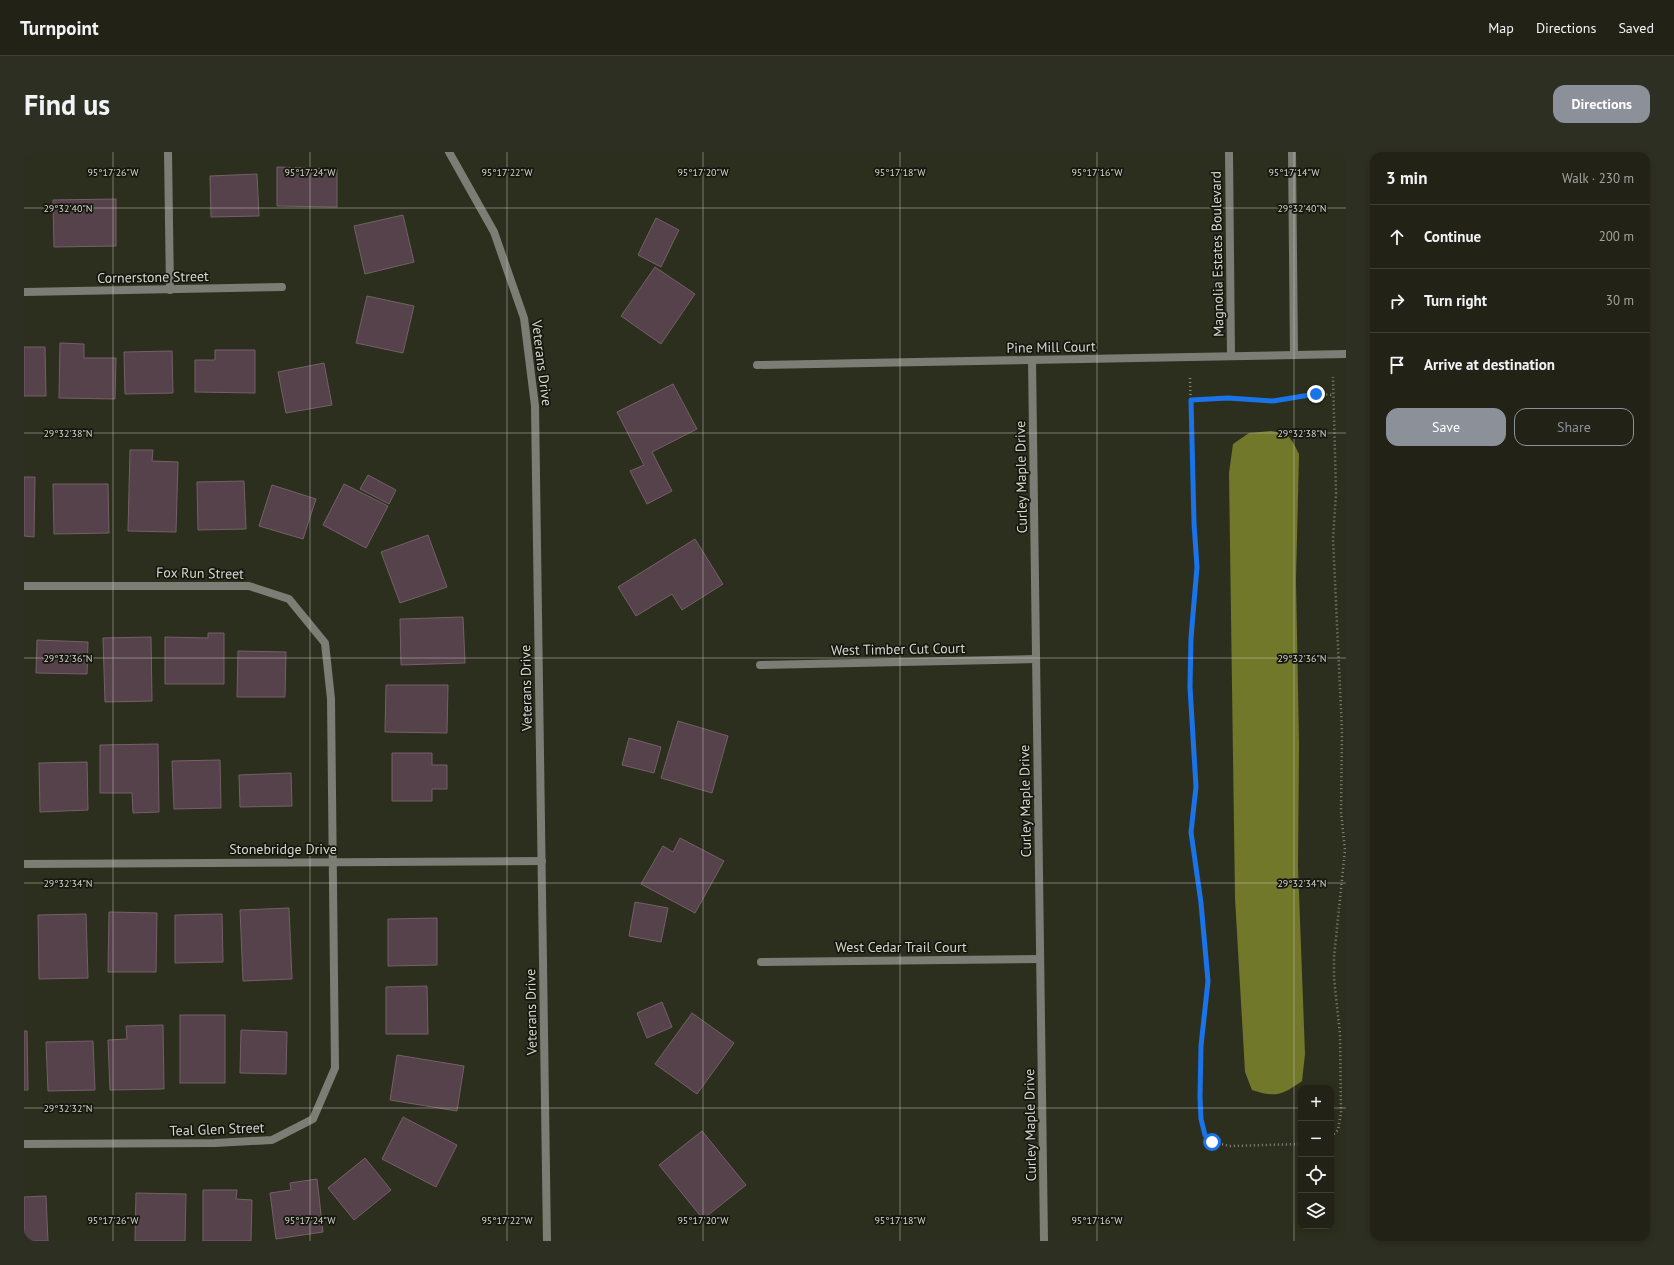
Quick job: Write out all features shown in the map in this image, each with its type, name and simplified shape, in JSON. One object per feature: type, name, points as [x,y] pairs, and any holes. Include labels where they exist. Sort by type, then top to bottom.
[{"type":"street","points":[[168,152],[170,290]]},
{"type":"street","name":"Veterans Drive","points":[[449,152],[496,239],[524,318],[535,406],[546,1241]]},
{"type":"street","name":"Magnolia Estates Boulevard","points":[[1229,152],[1231,356]]},
{"type":"street","points":[[1292,152],[1294,355]]},
{"type":"street","name":"Cornerstone Street","points":[[24,292],[282,287]]},
{"type":"street","name":"Pine Mill Court","points":[[757,365],[1346,354]]},
{"type":"street","name":"Curley Maple Drive","points":[[1032,360],[1044,1241]]},
{"type":"street","name":"Fox Run Street","points":[[24,586],[249,586],[289,599],[325,643],[331,699],[333,862]]},
{"type":"street","name":"West Timber Cut Court","points":[[760,665],[1036,659]]},
{"type":"street","name":"Stonebridge Drive","points":[[24,864],[542,861]]},
{"type":"street","name":"Teal Glen Street","points":[[24,1144],[272,1140],[313,1120],[335,1068],[333,862]]},
{"type":"street","name":"West Cedar Trail Court","points":[[761,962],[1040,960]]},
{"type":"path","points":[[1333,377],[1336,492],[1334,539],[1341,724],[1340,812],[1345,850],[1334,957],[1334,978],[1340,1034],[1340,1113],[1338,1130],[1334,1134]]},
{"type":"path","points":[[1190,378],[1194,523],[1197,567],[1191,638],[1190,687],[1196,787],[1191,832],[1201,903],[1208,981],[1201,1046],[1201,1119],[1205,1135],[1212,1142],[1230,1146],[1298,1144]]},
{"type":"path","points":[[1191,400],[1228,398],[1273,401],[1316,394],[1334,395]]},
{"type":"shaded area","points":[[1271,431],[1282,433],[1289,437],[1299,454],[1296,580],[1299,744],[1298,867],[1305,1054],[1302,1081],[1278,1094],[1267,1094],[1252,1090],[1245,1072],[1235,898],[1229,473],[1233,444],[1249,433]]},
{"type":"building","points":[[277,167],[337,169],[337,207],[277,206]]},
{"type":"building","points":[[257,174],[259,216],[211,217],[210,176]]},
{"type":"building","points":[[116,199],[116,246],[54,247],[53,200]]},
{"type":"building","points":[[403,215],[414,262],[365,274],[354,226]]},
{"type":"building","points":[[656,218],[679,230],[661,267],[638,255]]},
{"type":"building","points":[[655,267],[695,294],[661,344],[621,316]]},
{"type":"building","points":[[367,296],[414,306],[403,353],[356,343]]},
{"type":"building","points":[[60,343],[84,344],[84,358],[116,358],[115,399],[59,398]]},
{"type":"building","points":[[24,347],[45,347],[46,396],[24,396]]},
{"type":"building","points":[[215,350],[255,350],[255,393],[195,392],[195,360],[215,360]]},
{"type":"building","points":[[172,351],[173,393],[125,394],[124,352]]},
{"type":"building","points":[[324,363],[332,405],[286,413],[278,372]]},
{"type":"building","points":[[673,384],[697,429],[652,452],[672,491],[647,504],[630,471],[644,465],[617,412]]},
{"type":"building","points":[[130,450],[153,450],[152,461],[178,462],[176,532],[128,531]]},
{"type":"building","points":[[368,475],[396,490],[389,504],[360,489]]},
{"type":"building","points":[[24,477],[35,477],[34,537],[24,536]]},
{"type":"building","points":[[244,481],[246,529],[198,530],[197,482]]},
{"type":"building","points":[[53,484],[108,484],[109,533],[54,534]]},
{"type":"building","points":[[344,484],[388,506],[366,548],[323,525]]},
{"type":"building","points":[[272,485],[316,499],[303,539],[259,526]]},
{"type":"building","points":[[428,535],[447,587],[400,603],[381,552]]},
{"type":"building","points":[[695,539],[723,584],[682,610],[672,594],[636,616],[618,587]]},
{"type":"building","points":[[463,617],[465,663],[401,665],[400,619]]},
{"type":"building","points":[[208,633],[224,633],[224,684],[165,684],[165,637],[208,638]]},
{"type":"building","points":[[151,637],[152,701],[105,702],[103,638]]},
{"type":"building","points":[[37,640],[88,642],[87,674],[36,673]]},
{"type":"building","points":[[238,651],[286,652],[285,697],[237,697]]},
{"type":"building","points":[[386,685],[448,685],[447,733],[385,732]]},
{"type":"building","points":[[678,721],[728,736],[712,793],[661,778]]},
{"type":"building","points":[[629,738],[661,747],[654,773],[622,765]]},
{"type":"building","points":[[158,744],[159,812],[133,813],[132,793],[100,793],[100,745]]},
{"type":"building","points":[[392,753],[432,753],[432,765],[447,765],[447,789],[432,789],[432,801],[392,801]]},
{"type":"building","points":[[220,760],[221,808],[174,809],[172,761]]},
{"type":"building","points":[[87,762],[88,810],[40,812],[39,763]]},
{"type":"building","points":[[291,773],[292,806],[240,807],[239,775]]},
{"type":"building","points":[[680,838],[724,861],[695,913],[641,884],[663,846],[673,852]]},
{"type":"building","points":[[635,902],[668,908],[661,942],[629,936]]},
{"type":"building","points":[[289,908],[292,979],[243,981],[240,910]]},
{"type":"building","points":[[109,912],[157,913],[156,972],[108,972]]},
{"type":"building","points":[[86,914],[88,978],[39,979],[38,915]]},
{"type":"building","points":[[222,914],[223,962],[175,963],[175,915]]},
{"type":"building","points":[[437,918],[437,965],[388,966],[388,919]]},
{"type":"building","points":[[427,986],[428,1034],[386,1034],[386,987]]},
{"type":"building","points":[[662,1002],[672,1027],[647,1038],[637,1013]]},
{"type":"building","points":[[692,1013],[734,1043],[697,1094],[655,1064]]},
{"type":"building","points":[[180,1015],[225,1015],[225,1083],[180,1083]]},
{"type":"building","points":[[163,1025],[164,1089],[110,1090],[108,1040],[127,1039],[126,1026]]},
{"type":"building","points":[[241,1030],[287,1032],[286,1074],[240,1073]]},
{"type":"building","points":[[24,1031],[27,1031],[28,1090],[24,1090]]},
{"type":"building","points":[[93,1041],[95,1090],[48,1091],[46,1042]]},
{"type":"building","points":[[397,1055],[464,1066],[457,1111],[390,1100]]},
{"type":"building","points":[[403,1117],[457,1145],[436,1187],[382,1159]]},
{"type":"building","points":[[702,1131],[746,1185],[703,1219],[659,1165]]},
{"type":"building","points":[[365,1158],[391,1190],[354,1220],[328,1188]]},
{"type":"building","points":[[317,1179],[323,1232],[276,1239],[270,1193],[291,1190],[290,1183]]},
{"type":"building","points":[[203,1190],[237,1190],[236,1199],[252,1200],[251,1241],[203,1241]]},
{"type":"building","points":[[136,1193],[186,1194],[185,1241],[135,1241]]},
{"type":"building","points":[[46,1196],[48,1241],[24,1241],[24,1197]]},
{"type":"route","points":[[1212,1142],[1205,1135],[1201,1119],[1201,1046],[1208,981],[1201,903],[1191,832],[1196,787],[1191,718],[1191,638],[1197,567],[1194,523],[1191,400],[1228,398],[1273,401],[1316,394]]}]
